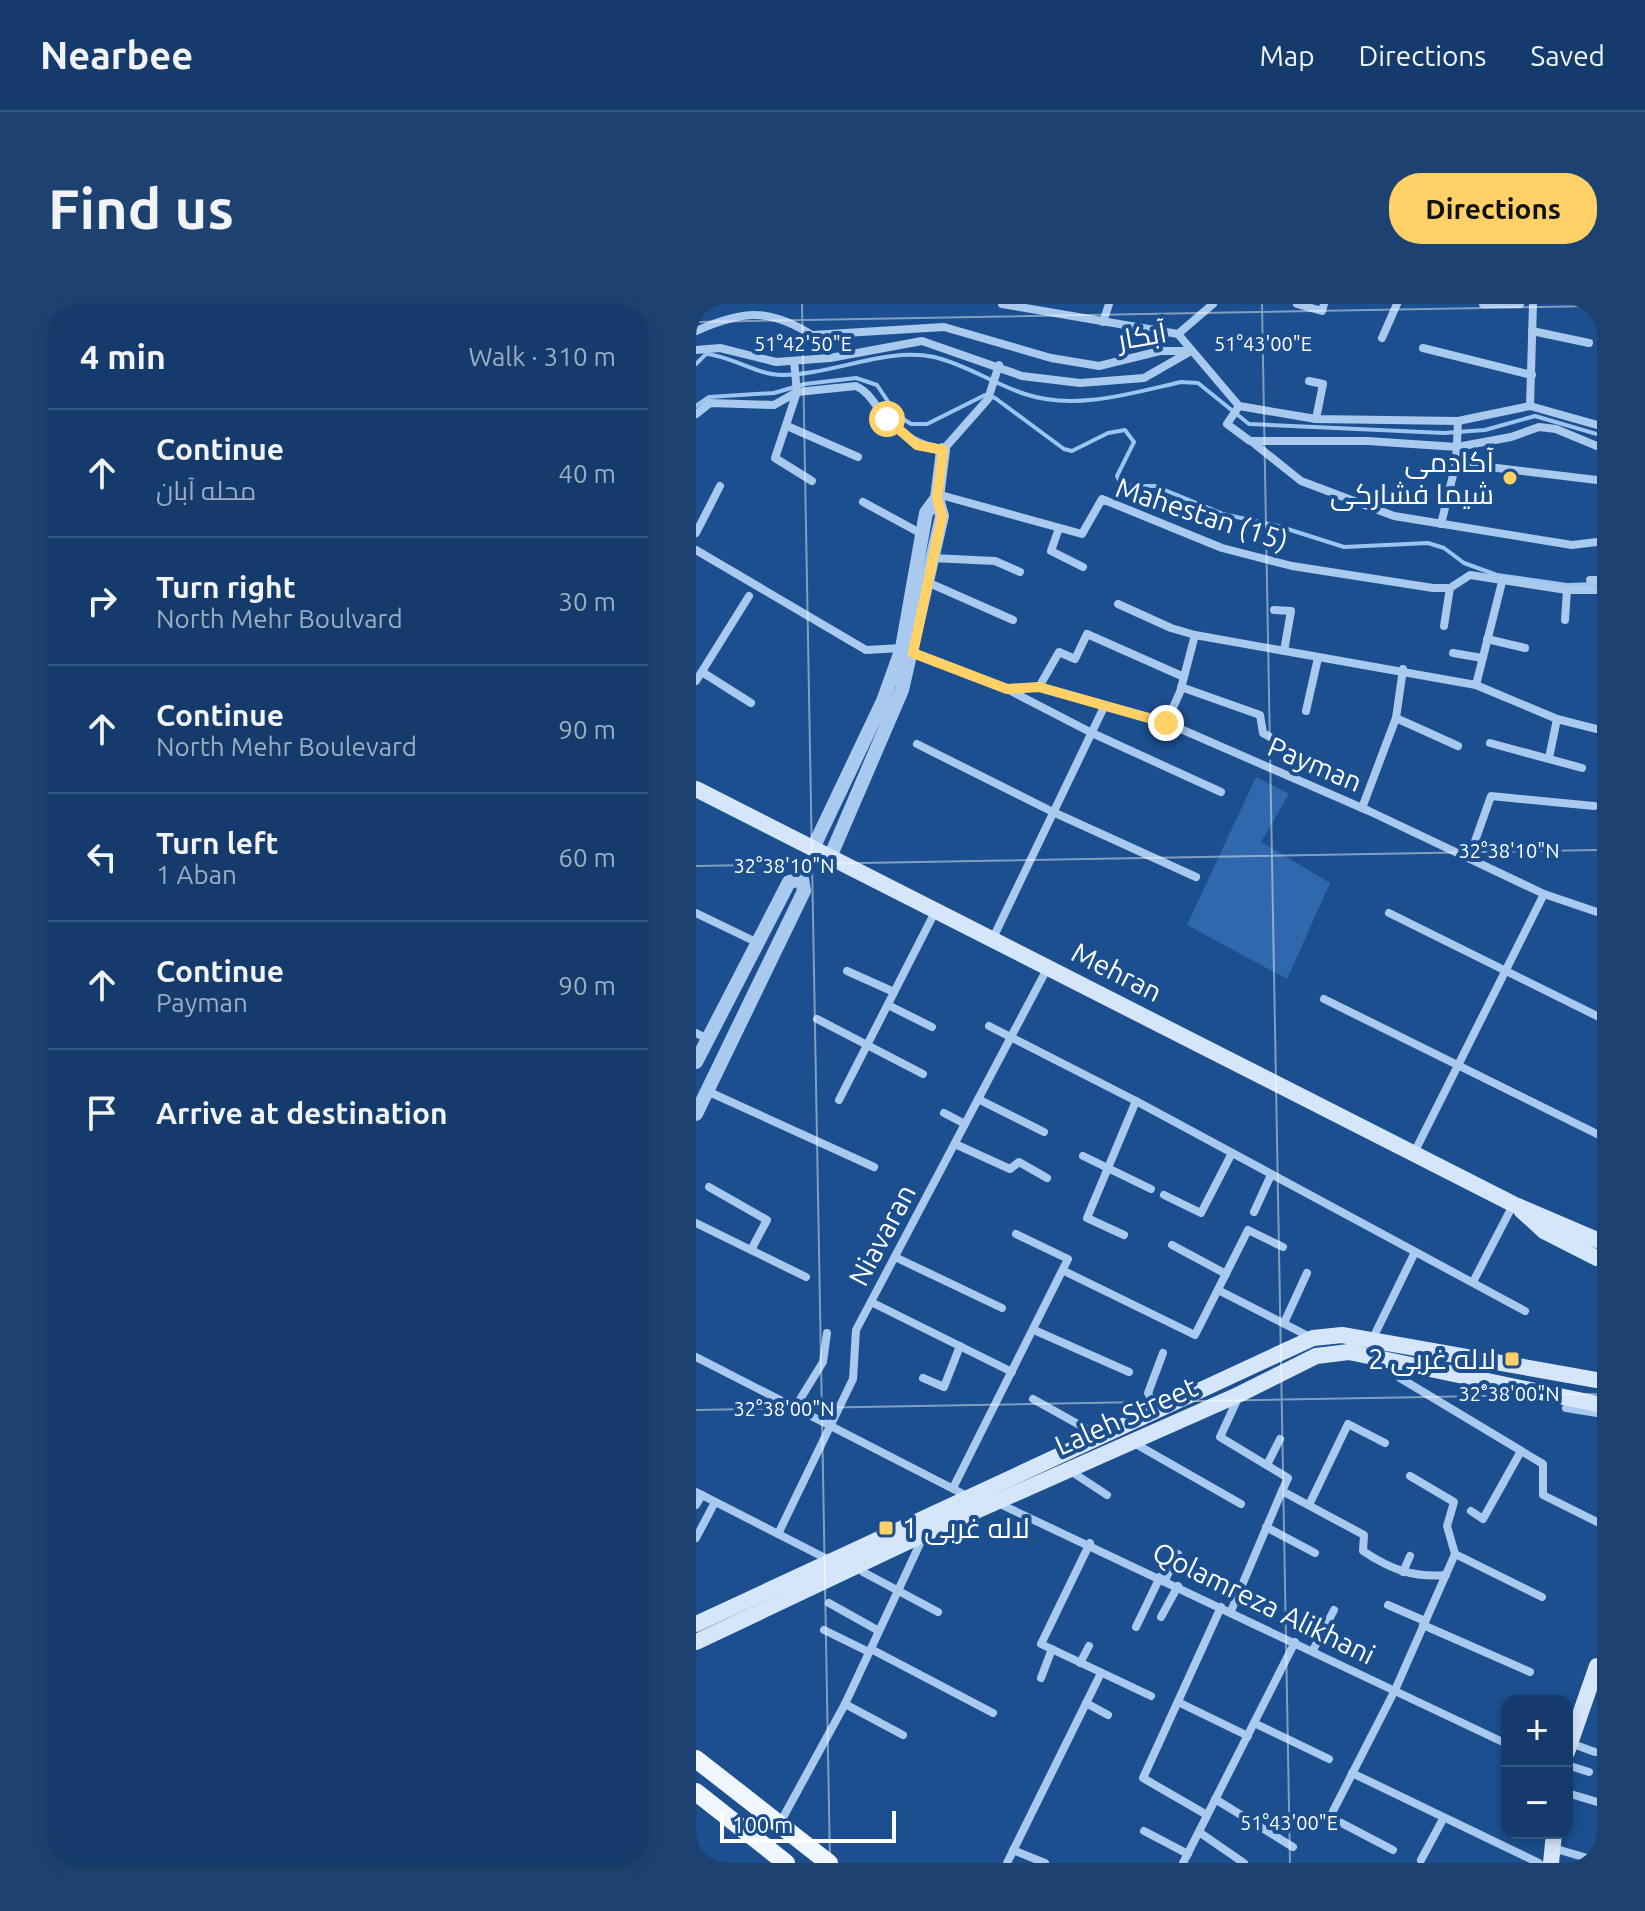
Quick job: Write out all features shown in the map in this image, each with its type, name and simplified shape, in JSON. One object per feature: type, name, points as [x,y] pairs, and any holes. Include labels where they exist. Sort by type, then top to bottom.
[{"type":"main road","name":"Mehran","points":[[696,789],[1049,965],[1513,1204]]},
{"type":"main road","points":[[1513,1204],[1597,1240]]},
{"type":"main road","points":[[1513,1204],[1544,1231],[1597,1258]]},
{"type":"main road","name":"Laleh Street","points":[[707,1625],[1000,1504],[1102,1437],[1313,1338],[1342,1335],[1597,1380]]},
{"type":"main road","name":"Laleh Street","points":[[696,1642],[707,1625],[833,1561],[971,1498],[1046,1472],[1068,1470],[1240,1394],[1316,1356],[1332,1352],[1563,1402],[1597,1404]]},
{"type":"main road","points":[[1563,1374],[1563,1402]]},
{"type":"main road","points":[[1573,1736],[1597,1666]]},
{"type":"main road","points":[[696,1759],[829,1863]]},
{"type":"main road","points":[[696,1792],[786,1863]]},
{"type":"street","points":[[1002,304],[1054,309],[1103,322],[1178,334],[1239,406],[1316,419],[1458,421],[1530,406],[1597,425]]},
{"type":"street","points":[[1103,322],[1109,304]]},
{"type":"street","points":[[1178,334],[1213,304]]},
{"type":"street","points":[[1297,304],[1322,311],[1324,304]]},
{"type":"street","points":[[1382,338],[1397,304]]},
{"type":"street","points":[[1483,304],[1520,304]]},
{"type":"street","points":[[1530,406],[1533,304]]},
{"type":"street","name":"آبکار","points":[[696,331],[731,315],[760,315],[794,324],[812,335],[826,336],[872,329],[944,327],[1051,358],[1099,366],[1160,351],[1191,351]]},
{"type":"street","points":[[1532,331],[1589,343]]},
{"type":"street","name":"آبکار","points":[[696,350],[720,348],[776,362],[922,341],[999,365],[1022,376],[1112,381],[1144,378],[1191,351]]},
{"type":"street","points":[[1423,348],[1532,375]]},
{"type":"street","points":[[794,361],[797,392],[775,458],[812,481]]},
{"type":"street","points":[[831,855],[888,724],[942,516],[937,496],[943,450],[988,399],[999,365]]},
{"type":"street","points":[[1309,381],[1323,384],[1316,419]]},
{"type":"street","points":[[696,414],[710,403],[774,405],[797,392],[856,386],[865,390],[887,419],[917,445],[943,450]]},
{"type":"street","points":[[1239,406],[1227,424],[1301,481],[1394,516],[1572,545],[1597,542]]},
{"type":"street","points":[[1441,524],[1456,463],[1458,421]]},
{"type":"street","points":[[787,426],[858,457]]},
{"type":"street","points":[[1250,441],[1368,441],[1457,447],[1511,437],[1539,427],[1556,429],[1597,446]]},
{"type":"street","points":[[1456,463],[1597,480]]},
{"type":"street","points":[[696,533],[720,486]]},
{"type":"street","points":[[937,496],[1059,528],[1051,551],[1083,567]]},
{"type":"street","points":[[814,846],[908,650],[922,534],[926,513],[937,496]]},
{"type":"street","name":"Mahestan (15)","points":[[1059,528],[1082,534],[1102,499],[1222,548],[1292,566],[1450,588]]},
{"type":"street","points":[[863,502],[922,534]]},
{"type":"street","points":[[696,550],[866,650],[908,650],[1007,689],[1092,733],[1221,792]]},
{"type":"street","points":[[932,558],[995,561],[1020,572]]},
{"type":"street","points":[[1444,626],[1450,588],[1470,575],[1567,590],[1597,590]]},
{"type":"street","points":[[927,582],[1013,620]]},
{"type":"street","points":[[1476,685],[1502,582]]},
{"type":"street","points":[[1565,620],[1567,590]]},
{"type":"street","points":[[696,681],[749,596]]},
{"type":"street","points":[[1118,604],[1171,628],[1195,635],[1318,658],[1403,669],[1476,685],[1557,719],[1597,729]]},
{"type":"street","points":[[1274,610],[1291,611],[1284,651]]},
{"type":"street","points":[[1039,687],[1059,652],[1075,659],[1087,634],[1183,682],[1260,715],[1263,733],[1277,741]]},
{"type":"street","points":[[1166,723],[1183,682],[1195,635]]},
{"type":"street","points":[[1487,639],[1525,648]]},
{"type":"street","points":[[1453,653],[1482,658]]},
{"type":"street","points":[[1306,711],[1318,658]]},
{"type":"street","points":[[1362,808],[1396,718],[1403,669]]},
{"type":"street","points":[[702,672],[751,703]]},
{"type":"street","name":"Payman","points":[[1007,689],[1039,687],[1166,723],[1362,808],[1544,894],[1597,912]]},
{"type":"street","points":[[993,938],[1104,707]]},
{"type":"street","points":[[1396,718],[1458,746]]},
{"type":"street","points":[[1549,758],[1557,719]]},
{"type":"street","points":[[1490,743],[1582,768]]},
{"type":"street","points":[[917,744],[1053,812],[1196,877]]},
{"type":"street","points":[[1469,858],[1491,796],[1594,806]]},
{"type":"street","points":[[696,1062],[702,1036],[725,1003],[789,882],[802,879],[804,891],[696,1114]]},
{"type":"street","points":[[1414,1153],[1544,894]]},
{"type":"street","points":[[839,1100],[936,910]]},
{"type":"street","points":[[696,913],[756,942]]},
{"type":"street","points":[[1389,913],[1597,1016]]},
{"type":"street","name":"Niavaran","points":[[778,1534],[833,1428],[853,1379],[856,1330],[1049,965]]},
{"type":"street","points":[[847,971],[894,992]]},
{"type":"street","points":[[1324,999],[1597,1134]]},
{"type":"street","points":[[725,1003],[745,1014]]},
{"type":"street","points":[[888,1005],[932,1027]]},
{"type":"street","points":[[817,1019],[923,1074]]},
{"type":"street","points":[[989,1026],[1136,1101],[1525,1311]]},
{"type":"street","points":[[707,1091],[874,1167]]},
{"type":"street","points":[[978,1099],[1044,1132]]},
{"type":"street","points":[[1124,1235],[1087,1218],[1136,1101]]},
{"type":"street","points":[[944,1113],[965,1124]]},
{"type":"street","points":[[955,1144],[1010,1169],[1019,1162],[1047,1178]]},
{"type":"street","points":[[1164,1195],[1201,1213],[1232,1153]]},
{"type":"street","points":[[1083,1156],[1151,1189]]},
{"type":"street","points":[[1254,1212],[1271,1175]]},
{"type":"street","points":[[709,1187],[767,1220],[751,1250]]},
{"type":"street","points":[[1473,1282],[1513,1204]]},
{"type":"street","points":[[696,1223],[806,1277]]},
{"type":"street","points":[[1064,1271],[1195,1335],[1248,1230],[1283,1247]]},
{"type":"street","points":[[953,1488],[1068,1259],[1016,1234]]},
{"type":"street","points":[[1172,1245],[1226,1274]]},
{"type":"street","points":[[1372,1340],[1415,1252]]},
{"type":"street","points":[[895,1257],[1002,1308]]},
{"type":"street","points":[[1284,1323],[1307,1273]]},
{"type":"street","points":[[1218,1290],[1313,1338]]},
{"type":"street","points":[[871,1302],[1012,1372]]},
{"type":"street","points":[[1034,1330],[1129,1372]]},
{"type":"street","points":[[794,1409],[823,1362],[827,1333]]},
{"type":"street","points":[[923,1378],[944,1387],[960,1346]]},
{"type":"street","points":[[1158,1411],[1148,1393],[1163,1353]]},
{"type":"street","points":[[696,1357],[971,1498]]},
{"type":"street","points":[[1402,1365],[1400,1378],[1543,1464],[1543,1495],[1597,1522]]},
{"type":"street","points":[[1231,1611],[1288,1478],[1220,1437],[1240,1394]]},
{"type":"street","points":[[1033,1399],[1102,1437]]},
{"type":"street","points":[[1563,1402],[1597,1413]]},
{"type":"street","points":[[1309,1505],[1348,1424],[1385,1443]]},
{"type":"street","points":[[1267,1465],[1280,1439]]},
{"type":"street","points":[[1129,1441],[1241,1504]]},
{"type":"street","points":[[1471,1511],[1483,1519],[1521,1451]]},
{"type":"street","points":[[1068,1470],[1107,1495]]},
{"type":"street","points":[[1393,1850],[1330,1817],[1395,1690],[1455,1554],[1447,1526],[1454,1502],[1410,1476]]},
{"type":"street","points":[[1282,1491],[1364,1535],[1363,1551],[1389,1568],[1422,1577],[1446,1575]]},
{"type":"street","points":[[696,1505],[699,1493],[833,1561]]},
{"type":"street","points":[[696,1538],[715,1502]]},
{"type":"street","name":"Qolamreza Alikhani","points":[[1000,1504],[1090,1543],[1501,1741]]},
{"type":"street","points":[[1266,1527],[1315,1553]]},
{"type":"street","points":[[780,1824],[845,1704],[924,1534]]},
{"type":"street","points":[[1090,1543],[1041,1644],[1151,1696]]},
{"type":"street","points":[[1136,1627],[1178,1554]]},
{"type":"street","points":[[1455,1554],[1542,1597]]},
{"type":"street","points":[[1403,1572],[1410,1556]]},
{"type":"street","points":[[863,1572],[938,1612]]},
{"type":"street","points":[[1161,1617],[1178,1586]]},
{"type":"street","points":[[829,1603],[879,1631]]},
{"type":"street","points":[[1388,1605],[1530,1672]]},
{"type":"street","points":[[1207,1815],[1143,1778],[1221,1607]]},
{"type":"street","points":[[1313,1650],[1334,1610]]},
{"type":"street","points":[[824,1630],[993,1713]]},
{"type":"street","points":[[1183,1863],[1295,1642]]},
{"type":"street","points":[[1080,1663],[1089,1646]]},
{"type":"street","points":[[1041,1678],[1052,1649]]},
{"type":"street","points":[[1007,1863],[1101,1673]]},
{"type":"street","points":[[1178,1702],[1248,1736]]},
{"type":"street","points":[[1086,1703],[1108,1715]]},
{"type":"street","points":[[845,1704],[903,1735]]},
{"type":"street","points":[[1254,1723],[1329,1759]]},
{"type":"street","points":[[1573,1749],[1595,1752]]},
{"type":"street","points":[[1573,1767],[1589,1772]]},
{"type":"street","points":[[1352,1773],[1539,1863]]},
{"type":"street","points":[[1573,1795],[1597,1802]]},
{"type":"street","points":[[1215,1799],[1293,1847]]},
{"type":"street","points":[[1421,1860],[1443,1819]]},
{"type":"street","points":[[1144,1831],[1188,1854]]},
{"type":"street","points":[[1199,1832],[1244,1863]]},
{"type":"street","points":[[1552,1848],[1597,1861]]},
{"type":"street","points":[[1013,1850],[1045,1863]]},
{"type":"shaded area","points":[[1256,777],[1289,794],[1261,842],[1330,883],[1287,979],[1187,925]]},
{"type":"waterway","points":[[696,364],[706,354],[782,375],[820,371],[877,358],[915,355],[946,360],[1025,394],[1064,401],[1123,395],[1181,382],[1198,383],[1249,424],[1444,433],[1485,430],[1535,416],[1597,434]]},
{"type":"waterway","points":[[696,406],[709,397],[774,393],[805,384],[856,378],[877,385],[897,415],[911,424],[927,424],[985,395],[995,398],[1064,449],[1072,451],[1108,433],[1125,430],[1134,442],[1117,476],[1122,486],[1155,486],[1223,514],[1278,526],[1344,547],[1428,543],[1444,548],[1464,563],[1497,575],[1567,585],[1597,584]]},
{"type":"place","name":"آکادمی شیما فشارکی","points":[[1510,478]]},
{"type":"place","name":"لاله غربی 2","points":[[1512,1359]]},
{"type":"place","name":"لاله غربی 1","points":[[886,1528]]},
{"type":"route","points":[[887,419],[917,445],[943,450],[937,498],[942,516],[913,653],[1007,689],[1039,687],[1166,723]]}]
